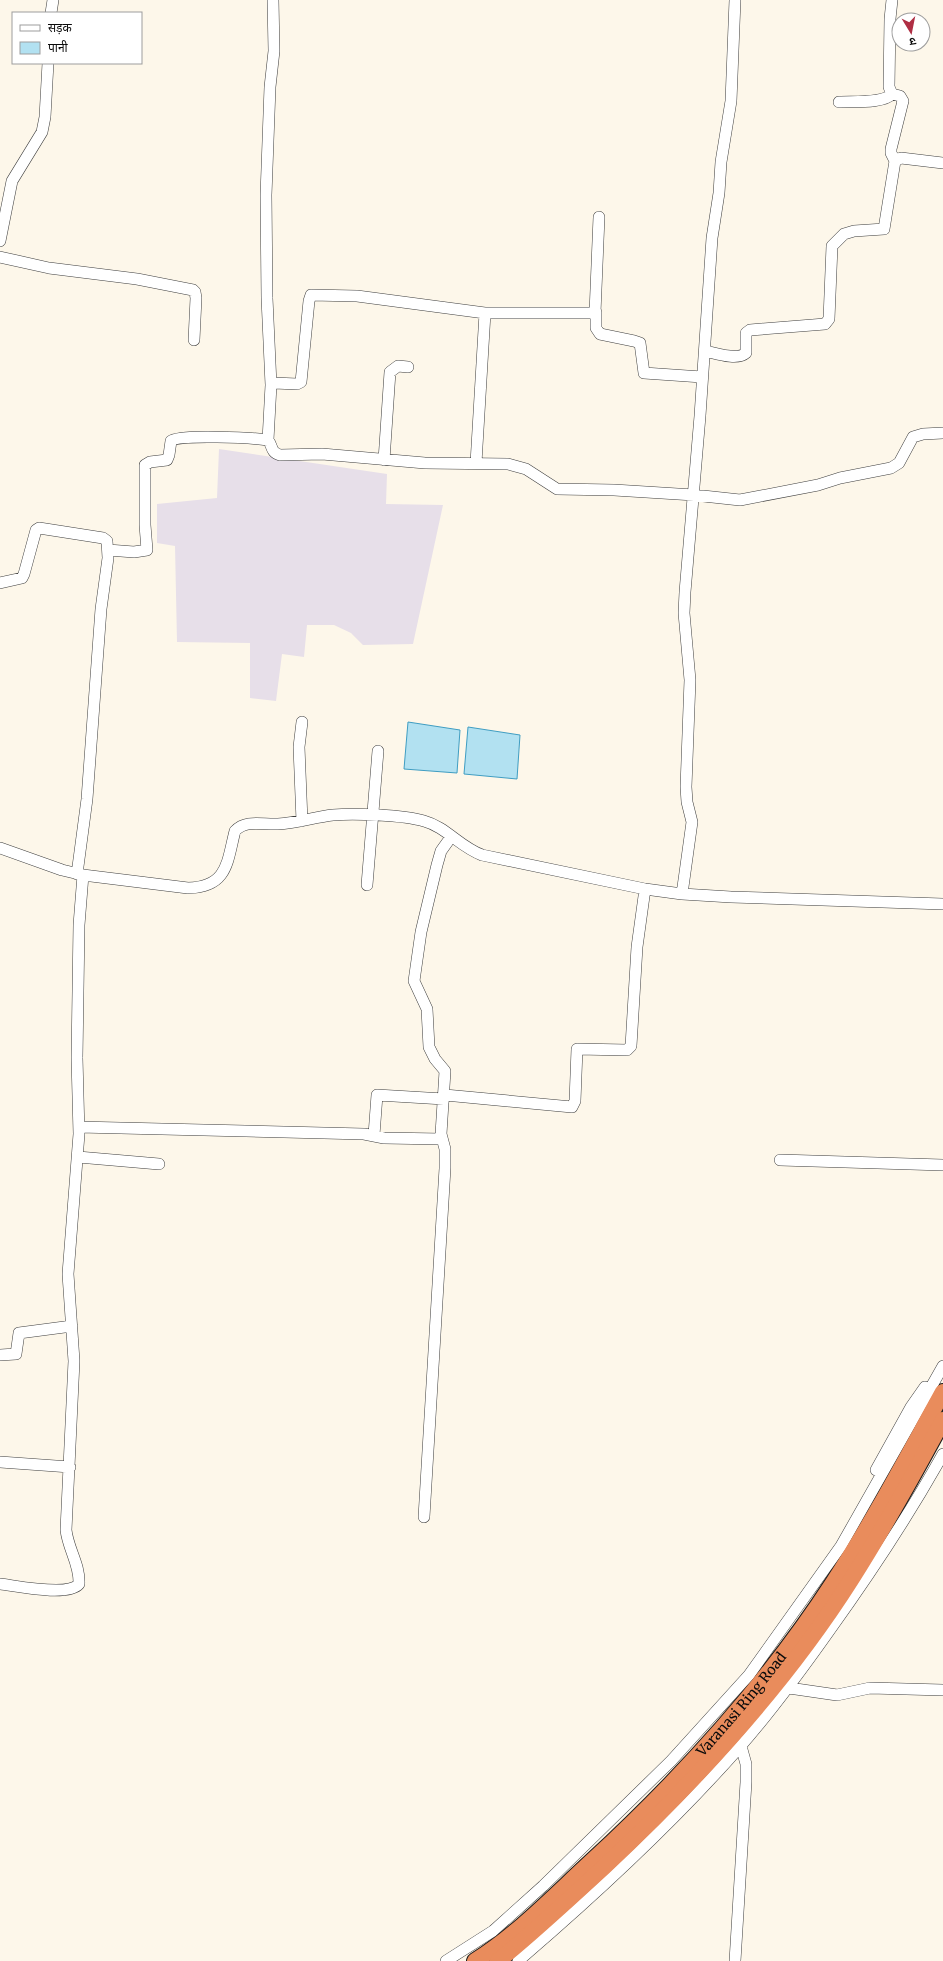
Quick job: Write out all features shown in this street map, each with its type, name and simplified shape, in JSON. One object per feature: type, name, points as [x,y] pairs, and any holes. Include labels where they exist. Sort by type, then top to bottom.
[{"type":"highway","name":"Varanasi Ring Road","points":[[475,1961],[530,1918],[642,1815],[727,1721],[788,1646],[832,1584],[878,1511],[943,1392]]},
{"type":"highway","points":[[498,1961],[536,1930],[654,1819],[733,1736],[766,1696],[851,1581],[906,1489],[943,1420]]},
{"type":"street","points":[[51,12],[53,0]]},
{"type":"street","points":[[273,0],[274,51],[270,87],[266,195],[267,298],[271,385],[268,440],[271,450],[274,453],[280,456],[322,454],[425,463],[476,463],[517,466],[526,469],[557,489],[586,488],[694,495],[730,500],[747,500],[891,468],[899,463],[913,437],[923,434],[943,433]]},
{"type":"street","points":[[682,894],[692,822],[687,802],[686,787],[690,680],[684,613],[705,351],[712,238],[719,193],[722,156],[731,100],[736,0]]},
{"type":"street","points":[[705,351],[730,356],[742,356],[746,353],[746,337],[748,331],[820,326],[828,322],[832,246],[844,234],[854,231],[884,229],[895,161],[891,153],[891,149],[903,100],[900,96],[892,94],[889,88],[890,19],[892,0]]},
{"type":"street","points":[[0,241],[12,182],[17,171],[42,132],[45,117],[48,64]]},
{"type":"street","points":[[839,102],[886,99],[892,94]]},
{"type":"street","points":[[895,161],[902,158],[943,163]]},
{"type":"street","points":[[599,218],[596,328],[600,334],[634,340],[640,343],[641,367],[644,373],[702,376]]},
{"type":"street","points":[[0,257],[49,268],[144,280],[193,290],[196,298],[194,340]]},
{"type":"street","points":[[271,385],[274,383],[297,384],[301,382],[311,294],[357,296],[485,313],[596,312]]},
{"type":"street","points":[[476,463],[485,313]]},
{"type":"street","points":[[384,460],[390,372],[398,366],[408,366]]},
{"type":"street","points":[[108,550],[134,552],[148,550],[145,524],[145,465],[150,462],[167,460],[171,441],[174,439],[210,437],[268,440]]},
{"type":"street","points":[[0,583],[22,578],[36,530],[39,528],[103,538],[107,541],[108,550],[101,609],[80,874],[76,1058],[79,1127],[78,1157],[71,1215],[68,1274],[74,1361],[66,1530],[67,1541],[76,1564],[79,1584],[71,1590],[57,1591],[0,1584]]},
{"type":"street","points":[[302,722],[299,747],[302,821]]},
{"type":"street","points":[[367,886],[378,751]]},
{"type":"street","points":[[0,848],[62,870],[80,874],[188,888],[199,888],[211,884],[219,879],[225,870],[235,831],[239,826],[245,824],[278,824],[336,815],[373,816],[424,821],[435,825],[471,851],[482,855],[645,889],[682,894],[731,897],[943,904]]},
{"type":"street","points":[[424,1517],[445,1149],[441,1139],[445,1071],[435,1059],[429,1047],[427,1009],[414,981],[421,932],[437,865],[441,851],[451,837]]},
{"type":"street","points":[[374,1135],[375,1100],[377,1095],[444,1097],[572,1107],[576,1101],[577,1049],[627,1050],[631,1046],[637,947],[645,889]]},
{"type":"street","points":[[79,1127],[374,1135],[384,1138],[441,1139]]},
{"type":"street","points":[[78,1157],[159,1164]]},
{"type":"street","points":[[780,1160],[943,1165]]},
{"type":"street","points":[[0,1355],[16,1354],[17,1336],[23,1331],[72,1326]]},
{"type":"street","points":[[840,1548],[837,1541],[907,1414],[943,1363]]},
{"type":"street","points":[[446,1961],[493,1931],[543,1886],[671,1761],[749,1675],[840,1548],[943,1366]]},
{"type":"street","points":[[518,1961],[632,1859],[741,1746],[789,1688],[860,1588],[943,1454]]},
{"type":"street","points":[[0,1462],[70,1467]]},
{"type":"street","points":[[895,1532],[916,1509],[943,1468]]},
{"type":"street","points":[[789,1688],[838,1694],[875,1688],[943,1690]]},
{"type":"street","points":[[735,1961],[746,1782],[746,1764],[741,1746]]},
{"type":"shaded area","points":[[219,449],[387,474],[386,504],[443,505],[413,644],[363,645],[351,633],[334,625],[307,625],[304,657],[282,654],[276,701],[250,698],[250,643],[177,642],[175,546],[157,543],[157,504],[217,498]]},
{"type":"water","points":[[408,722],[460,730],[457,773],[404,769]]},
{"type":"water","points":[[468,727],[520,735],[517,779],[464,774]]}]
